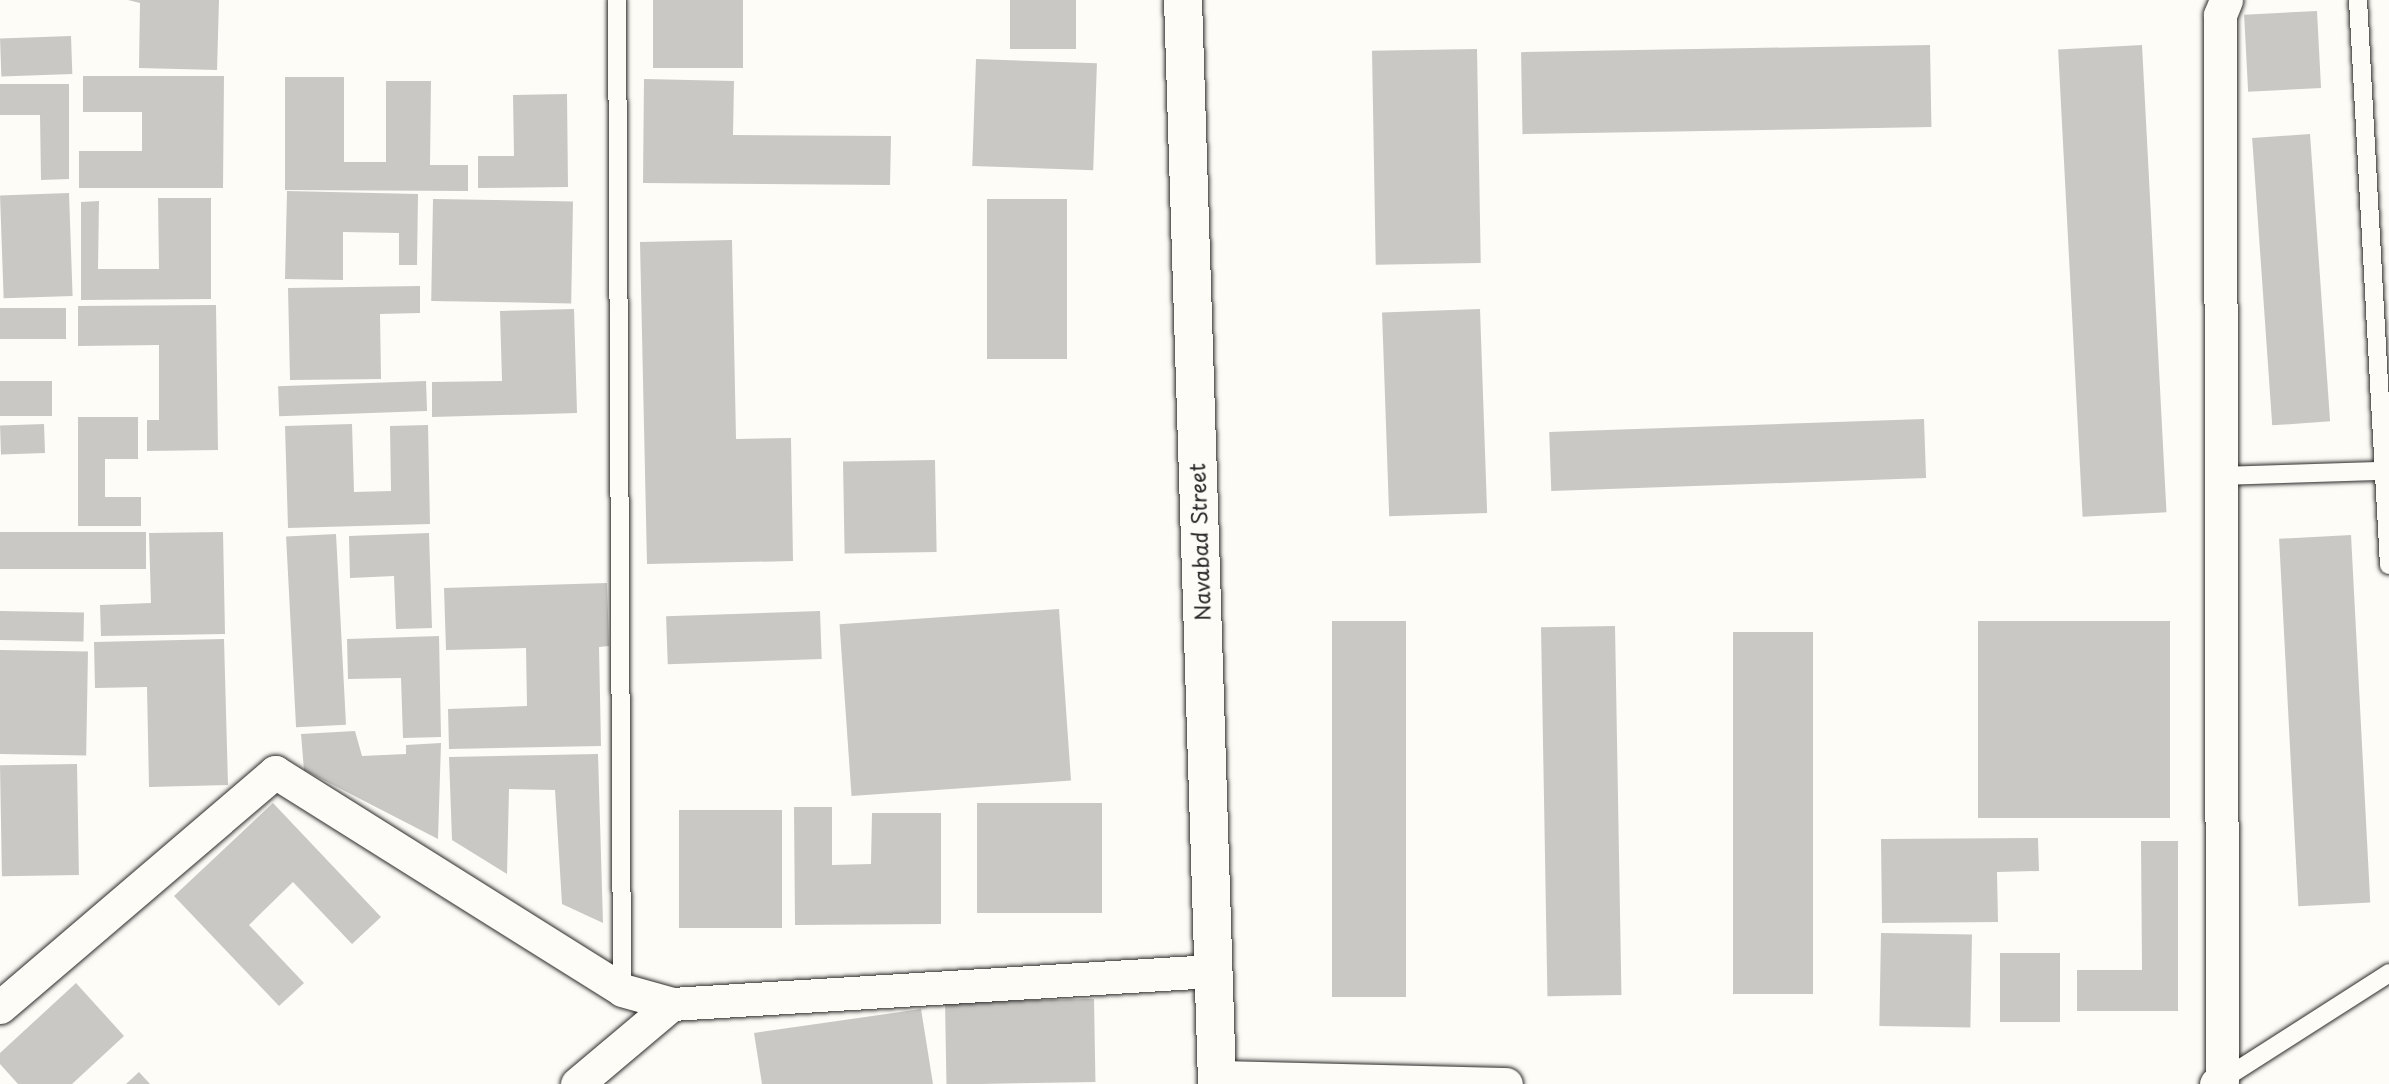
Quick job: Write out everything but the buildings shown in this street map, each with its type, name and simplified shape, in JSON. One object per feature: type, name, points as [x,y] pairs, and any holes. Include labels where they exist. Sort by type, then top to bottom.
[{"type":"street","name":"Navabad Street","points":[[1183,0],[1217,1080]]},
{"type":"street","points":[[2219,1082],[2220,15],[2226,0]]},
{"type":"street","points":[[0,1007],[275,772],[622,990],[672,1004],[1212,971]]},
{"type":"street","points":[[577,1084],[672,1004]]},
{"type":"street","points":[[1217,1080],[1506,1084]]},
{"type":"lane","points":[[617,0],[622,990]]},
{"type":"lane","points":[[2358,0],[2389,565]]},
{"type":"lane","points":[[2221,476],[2384,471]]},
{"type":"lane","points":[[2219,1082],[2389,972]]}]
